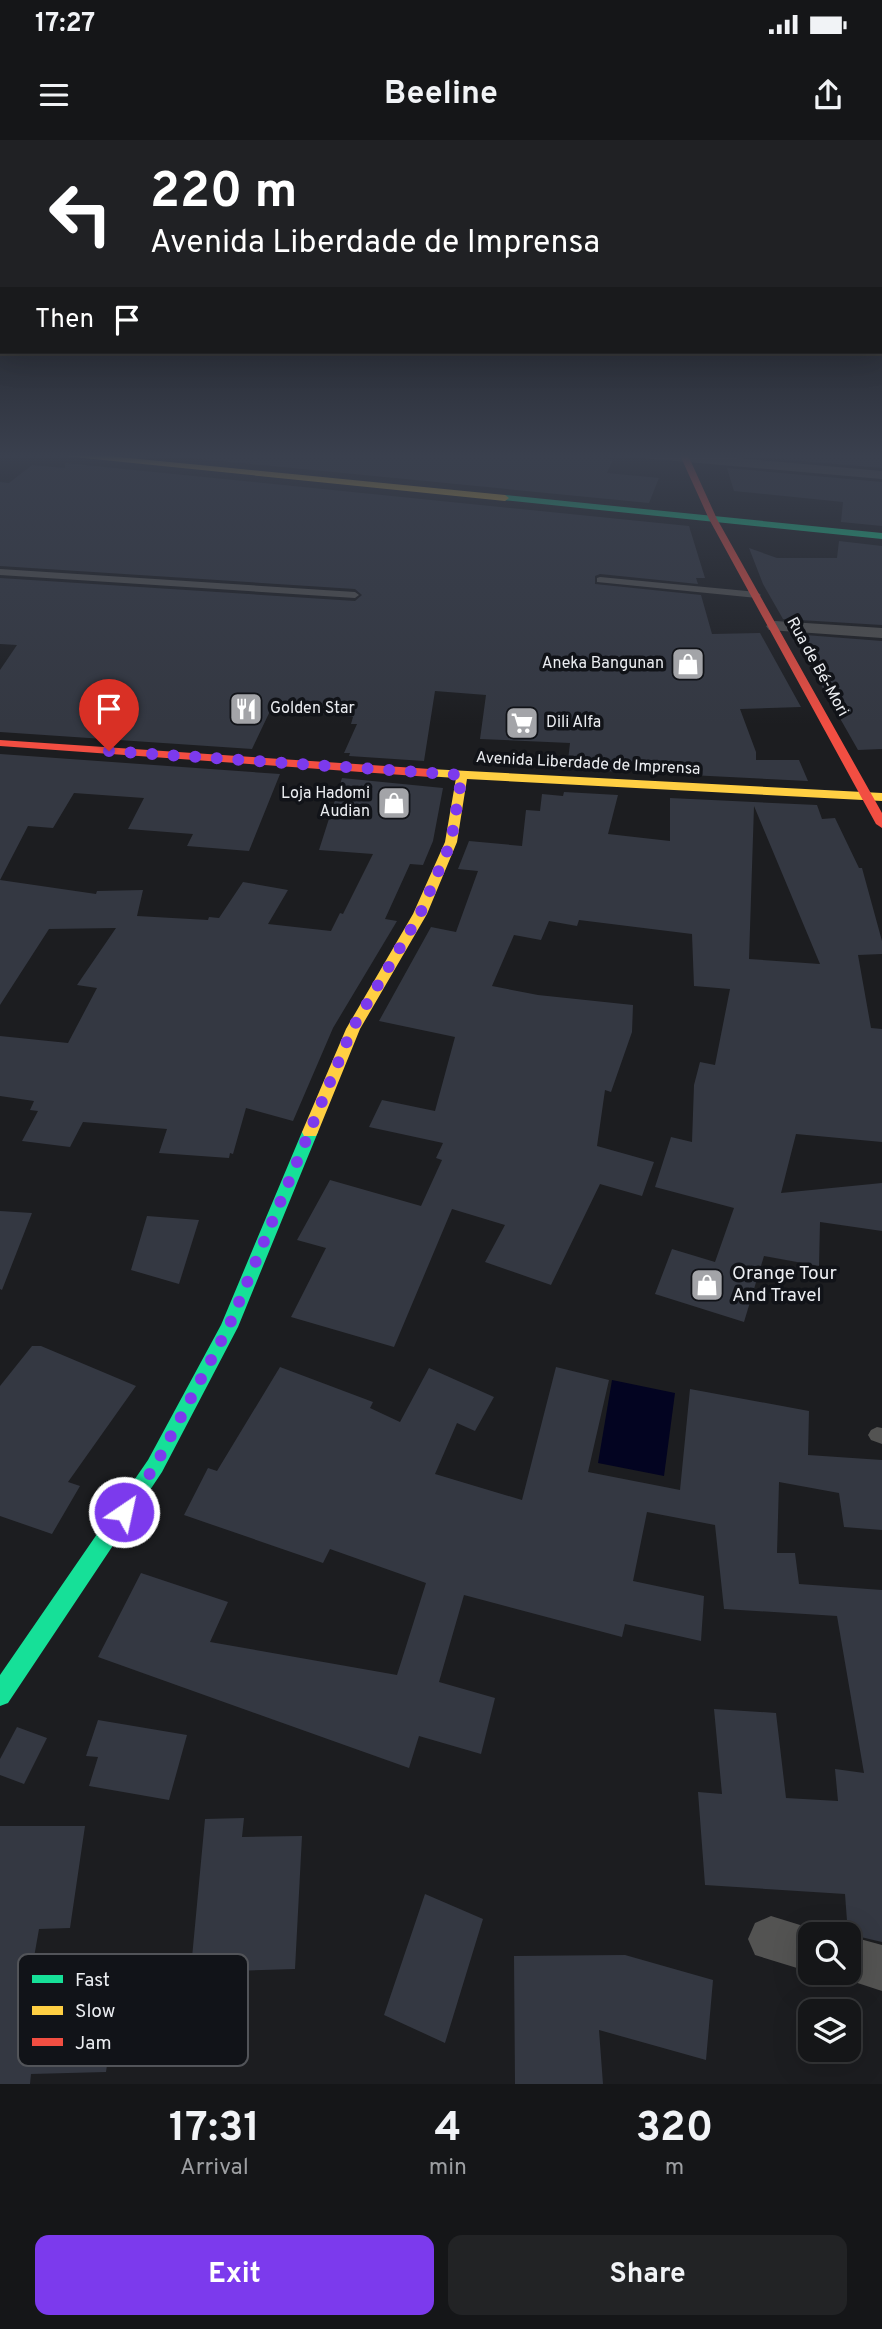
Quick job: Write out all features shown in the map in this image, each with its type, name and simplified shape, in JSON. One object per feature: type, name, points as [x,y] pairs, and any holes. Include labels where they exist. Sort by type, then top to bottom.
[{"type":"main road","name":"Rua de Bé-Mori","points":[[727,544],[875,796],[882,824]]},
{"type":"main road","name":"Avenida Liberdade de Imprensa","points":[[0,743],[462,775],[875,796]]},
{"type":"main road","points":[[0,1695],[155,1466],[229,1326],[352,1029],[420,914],[451,842],[462,775]]},
{"type":"street","points":[[775,626],[882,633]]},
{"type":"street","points":[[861,1962],[882,1968]]},
{"type":"lane","points":[[0,572],[355,595]]},
{"type":"lane","points":[[600,580],[757,596]]},
{"type":"water","points":[[612,1380],[675,1393],[664,1476],[598,1463]]},
{"type":"building","points":[[0,544],[694,544],[705,578],[696,578],[698,584],[600,574],[595,576],[595,584],[701,595],[712,634],[760,633],[801,707],[740,709],[756,752],[756,760],[799,760],[808,781],[670,774],[670,769],[624,768],[624,772],[567,769],[570,743],[480,739],[486,695],[435,691],[424,761],[349,756],[350,753],[344,753],[357,724],[351,724],[353,717],[271,709],[252,749],[0,732],[0,670],[17,645],[0,644],[0,578],[355,601],[362,595],[355,589],[0,566]]},
{"type":"building","points":[[839,544],[882,546],[882,625],[783,619],[763,584],[749,548],[777,558],[837,558]]},
{"type":"building","points":[[792,634],[882,641],[882,749],[858,750]]},
{"type":"building","points":[[0,754],[280,774],[249,851],[187,846],[193,834],[128,829],[144,798],[74,793],[53,828],[28,826],[0,880]]},
{"type":"building","points":[[342,778],[443,788],[433,841],[423,865],[410,864],[385,919],[397,921],[333,1028],[293,1121],[246,1108],[233,1154],[230,1153],[229,1158],[159,1153],[167,1129],[83,1122],[70,1147],[22,1141],[38,1111],[30,1110],[34,1101],[0,1096],[0,1036],[68,1043],[97,988],[77,985],[116,928],[49,929],[0,1005],[0,880],[96,894],[97,891],[143,890],[137,916],[208,920],[209,917],[219,918],[243,882],[288,890],[268,924],[331,931],[340,913],[343,914],[373,854],[319,850]]},
{"type":"building","points":[[564,792],[618,795],[608,834],[670,841],[670,798],[817,805],[822,819],[835,818],[859,868],[862,868],[882,941],[882,954],[858,955],[871,1028],[882,1029],[882,1142],[796,1134],[781,1193],[882,1183],[882,1231],[820,1222],[819,1266],[764,1256],[744,1322],[655,1294],[672,1249],[715,1262],[734,1208],[655,1187],[671,1137],[692,1142],[694,1085],[700,1062],[715,1065],[730,989],[694,986],[692,934],[579,920],[577,926],[549,921],[541,940],[514,935],[492,986],[538,995],[633,1005],[632,1032],[611,1092],[605,1090],[597,1146],[654,1162],[642,1196],[600,1184],[551,1285],[485,1262],[505,1225],[452,1209],[394,1347],[291,1317],[326,1248],[297,1240],[330,1180],[421,1206],[442,1160],[436,1158],[443,1143],[369,1127],[382,1100],[435,1111],[455,1037],[379,1021],[431,927],[456,932],[478,871],[458,869],[469,841],[522,846],[526,810],[540,811],[542,794],[563,796]],"holes":[[[754,806],[820,964],[749,959]]]},
{"type":"building","points":[[0,1211],[32,1213],[2,1290],[0,1289]]},
{"type":"building","points":[[147,1216],[199,1220],[179,1284],[131,1270]]},
{"type":"building","points":[[32,1346],[41,1346],[136,1386],[68,1482],[80,1486],[52,1534],[0,1516],[0,1386]]},
{"type":"building","points":[[280,1367],[373,1402],[370,1408],[400,1422],[429,1368],[494,1397],[475,1431],[457,1423],[435,1474],[522,1500],[556,1367],[609,1380],[588,1472],[680,1490],[690,1389],[809,1411],[808,1455],[882,1460],[882,1530],[844,1527],[839,1493],[779,1482],[777,1553],[795,1553],[799,1584],[882,1590],[882,1942],[861,1937],[861,1922],[847,1922],[845,1894],[705,1885],[698,1792],[722,1794],[714,1709],[776,1713],[786,1798],[838,1801],[835,1769],[864,1773],[837,1616],[724,1609],[715,1525],[647,1512],[633,1581],[704,1596],[701,1641],[625,1624],[622,1637],[464,1595],[439,1682],[495,1698],[481,1754],[419,1736],[409,1768],[98,1657],[141,1573],[228,1602],[210,1642],[397,1675],[426,1583],[330,1549],[323,1563],[184,1515],[208,1468],[217,1471]]},
{"type":"building","points":[[98,1720],[187,1735],[169,1800],[89,1786],[98,1757],[86,1756]]},
{"type":"building","points":[[17,1727],[47,1738],[24,1784],[0,1775],[0,1759]]},
{"type":"building","points":[[244,1818],[242,1837],[302,1836],[295,1969],[248,1970],[248,1954],[192,1954],[205,1819]]},
{"type":"building","points":[[0,1826],[85,1826],[70,1928],[39,1929],[35,1954],[18,1954],[18,2066],[107,2066],[106,2072],[31,2074],[30,2084],[0,2084]]},
{"type":"building","points":[[425,1894],[483,1919],[445,2043],[384,2015]]},
{"type":"building","points":[[625,1955],[713,1980],[706,2060],[599,2030],[603,2084],[515,2084],[514,1956]]},
{"type":"traffic: fast","points":[[0,1695],[155,1466],[229,1327],[310,1132]]},
{"type":"traffic: slow","points":[[430,773],[882,797]]},
{"type":"traffic: slow","points":[[310,1132],[353,1029],[420,914],[451,842],[462,775]]},
{"type":"traffic: jam","points":[[727,544],[882,824]]},
{"type":"traffic: jam","points":[[0,743],[430,773]]},
{"type":"place","name":"Aneka Bangunan","points":[[688,664]]},
{"type":"place","name":"Golden Star","points":[[246,709]]},
{"type":"place","name":"Dili Alfa","points":[[522,723]]},
{"type":"place","name":"Loja Hadomi Audian","points":[[394,803]]},
{"type":"place","name":"Orange Tour And Travel","points":[[707,1285]]},
{"type":"route","points":[[109,751],[462,775],[451,842],[420,914],[352,1029],[229,1326],[155,1466],[124,1512]]}]
